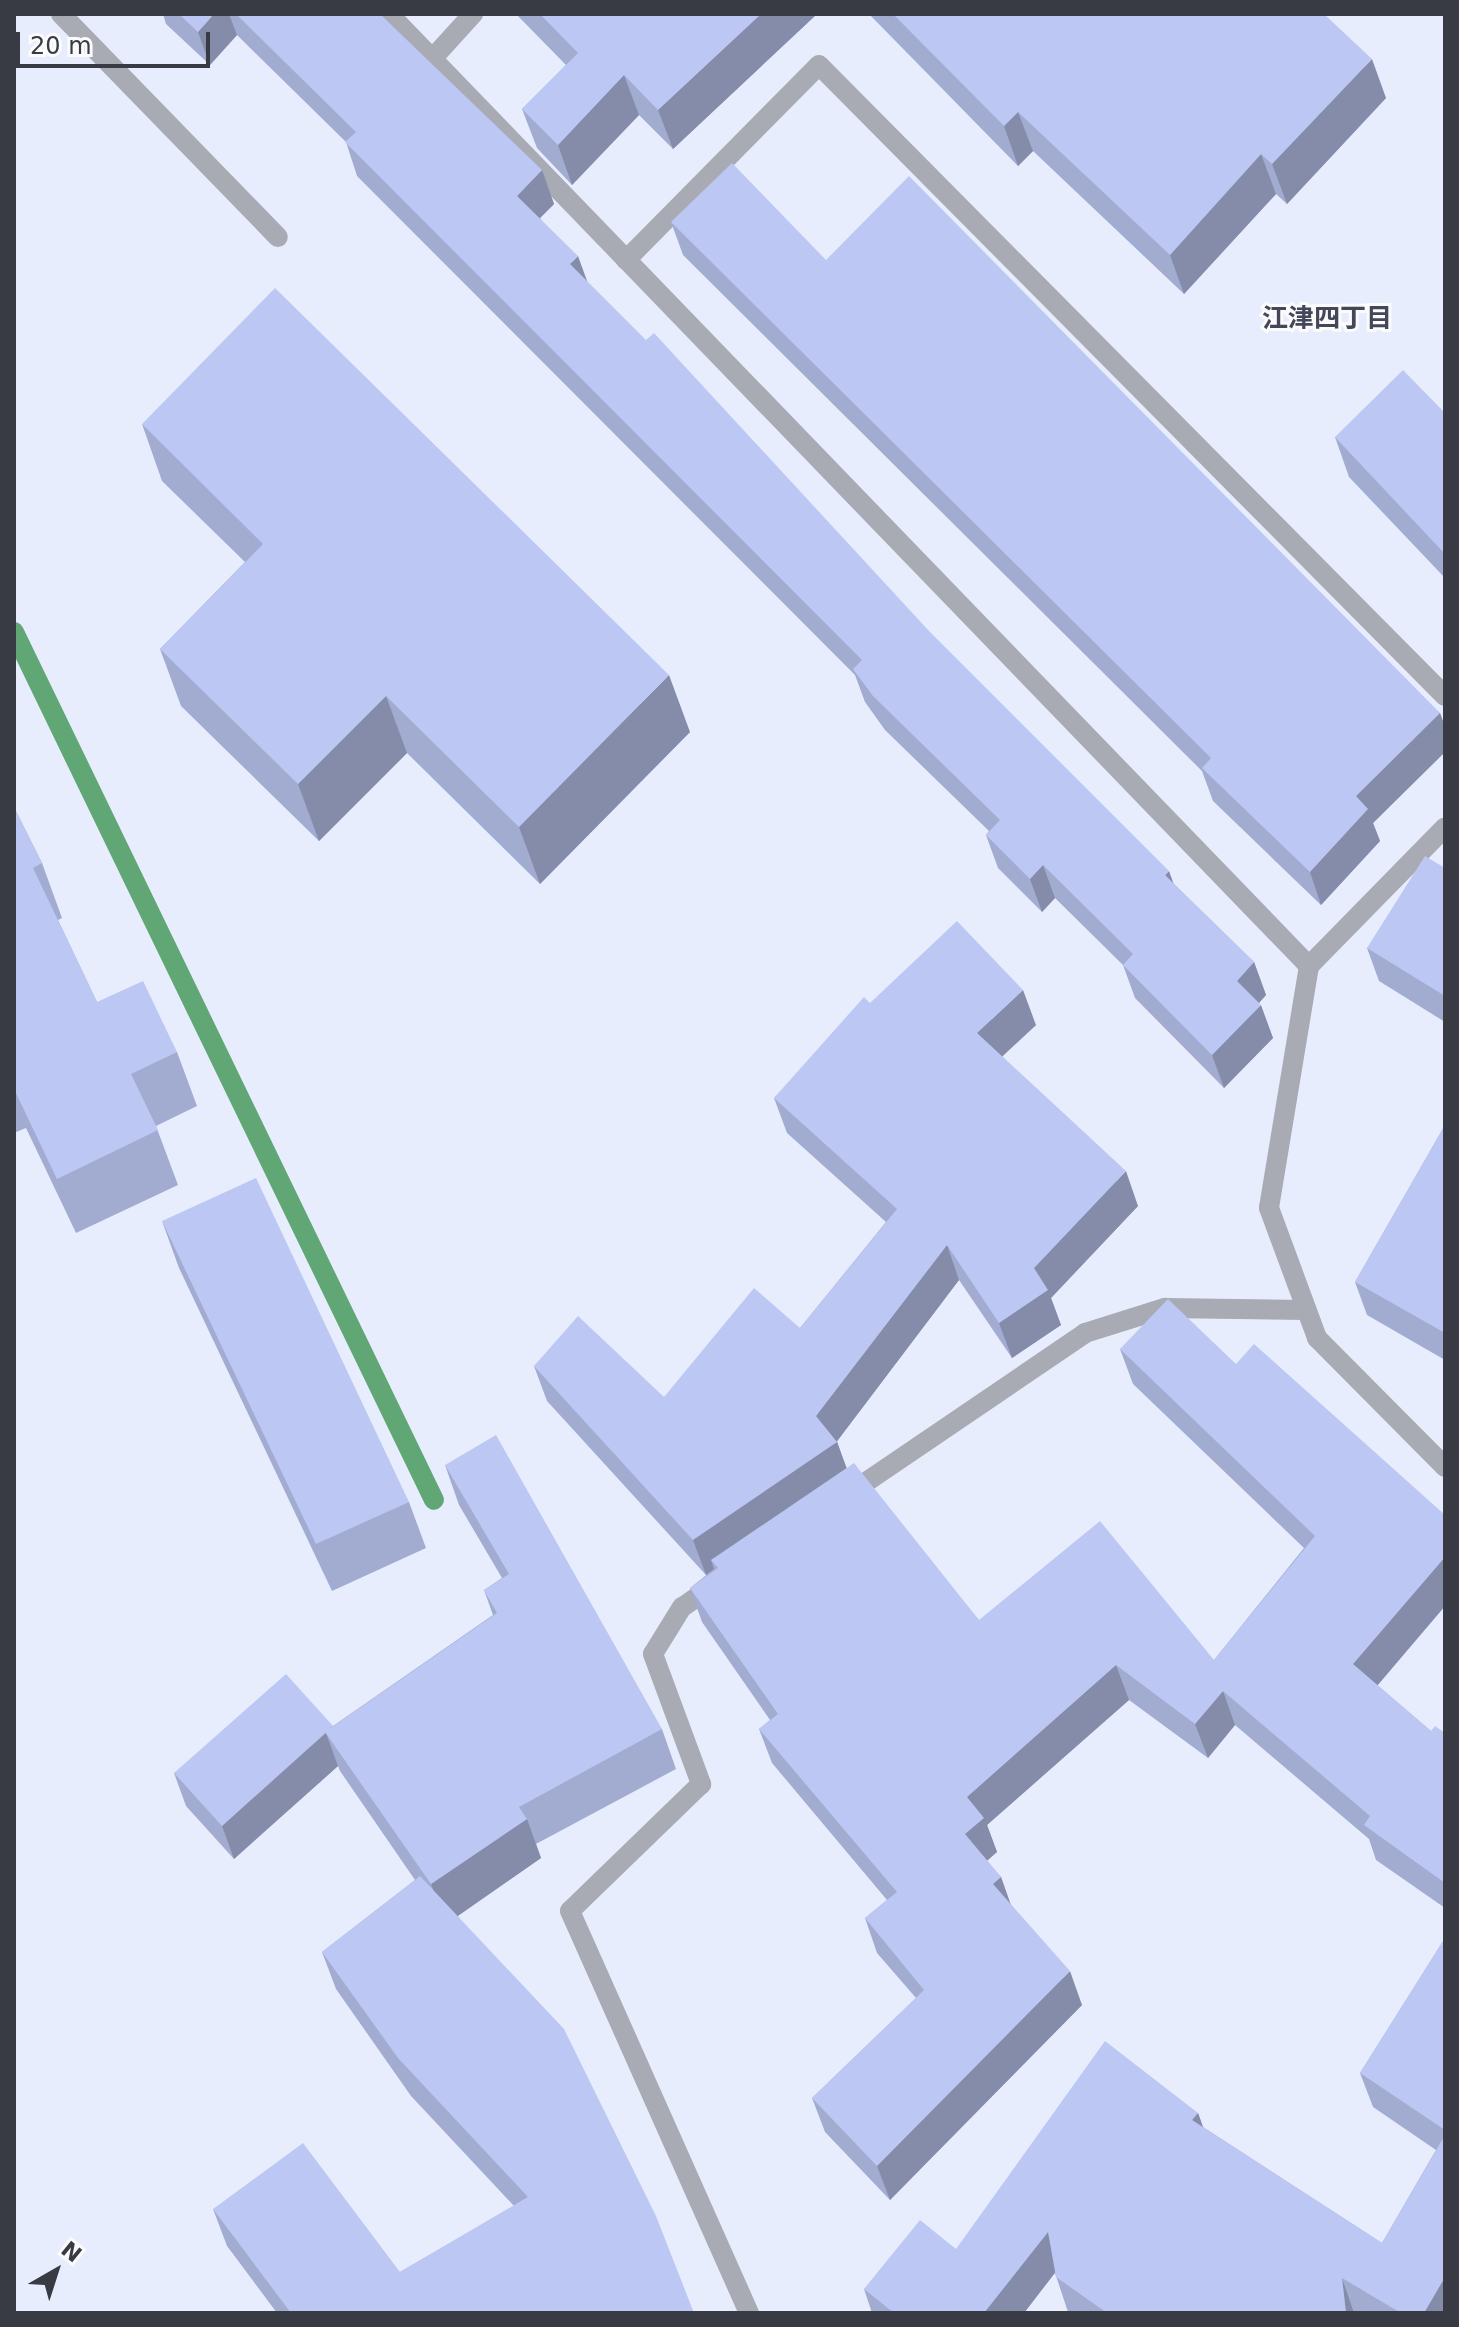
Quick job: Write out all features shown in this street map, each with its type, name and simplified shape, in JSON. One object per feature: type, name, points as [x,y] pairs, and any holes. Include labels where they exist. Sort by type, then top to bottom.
[{"type":"street","points":[[61,14],[278,237]]},
{"type":"street","points":[[389,14],[1309,966]]},
{"type":"street","points":[[432,59],[473,14]]},
{"type":"street","points":[[626,260],[819,65],[1445,696]]},
{"type":"street","points":[[1444,831],[1309,966],[1269,1208],[1317,1338],[1445,1467]]},
{"type":"street","points":[[823,1511],[1085,1333],[1165,1308],[1306,1310]]},
{"type":"street","points":[[733,1572],[682,1607],[653,1654],[701,1784],[570,1911],[749,2313]]},
{"type":"building","points":[[179,14],[214,14],[198,32]]},
{"type":"building","points":[[236,14],[380,14],[542,170],[517,196],[578,256],[570,264],[646,340],[654,333],[930,632],[1169,871],[1165,875],[1254,962],[1237,981],[1261,1005],[1212,1055],[1123,965],[1133,954],[1043,865],[1030,879],[986,835],[1000,820],[873,696],[853,669],[862,660],[345,142],[356,132]]},
{"type":"building","points":[[540,14],[761,14],[658,110],[624,75],[558,145],[522,109],[578,53]]},
{"type":"building","points":[[893,14],[1324,14],[1372,59],[1272,164],[1261,154],[1170,255],[1018,112],[1004,126]]},
{"type":"building","points":[[732,163],[826,260],[909,176],[1440,713],[1356,796],[1368,809],[1310,872],[1202,768],[1211,758],[671,222]]},
{"type":"building","points":[[275,288],[669,675],[519,827],[386,696],[298,784],[160,649],[263,544],[142,424]]},
{"type":"building","points":[[1403,370],[1445,413],[1445,554],[1335,437]]},
{"type":"building","points":[[14,807],[42,863],[33,868],[97,1002],[143,981],[177,1052],[131,1074],[158,1130],[57,1179],[14,1089]]},
{"type":"building","points":[[1425,856],[1445,868],[1445,996],[1367,948]]},
{"type":"building","points":[[957,921],[1023,990],[977,1033],[1126,1171],[1034,1268],[1048,1290],[999,1323],[947,1245],[816,1416],[837,1442],[693,1540],[534,1366],[578,1316],[664,1397],[754,1288],[800,1328],[897,1209],[774,1098],[864,997],[870,1003]]},
{"type":"building","points":[[1445,1125],[1445,1333],[1355,1282]]},
{"type":"building","points":[[256,1178],[409,1502],[316,1544],[162,1221]]},
{"type":"building","points":[[1168,1299],[1236,1364],[1254,1344],[1445,1515],[1445,1557],[1353,1664],[1431,1731],[1435,1726],[1445,1733],[1445,1883],[1364,1825],[1370,1816],[1223,1691],[1195,1724],[1116,1665],[967,1797],[984,1818],[965,1834],[1001,1877],[993,1884],[1070,1971],[877,2166],[812,2098],[924,1990],[865,1918],[897,1892],[759,1729],[778,1714],[690,1588],[718,1568],[711,1560],[854,1463],[979,1620],[1100,1521],[1214,1660],[1315,1536],[1120,1349]]},
{"type":"building","points":[[496,1435],[662,1729],[519,1807],[527,1819],[431,1884],[325,1732],[497,1613],[484,1590],[509,1574],[445,1465]]},
{"type":"building","points":[[286,1674],[333,1726],[222,1826],[174,1773]]},
{"type":"building","points":[[420,1876],[564,2029],[656,2216],[694,2313],[291,2313],[213,2209],[303,2143],[400,2272],[528,2197],[398,2058],[322,1952]]},
{"type":"building","points":[[1445,1938],[1445,2130],[1360,2073]]},
{"type":"building","points":[[1105,2041],[1198,2113],[1192,2120],[1382,2243],[1445,2135],[1445,2277],[1424,2313],[1401,2313],[1342,2278],[1346,2313],[1107,2313],[1056,2277],[1048,2232],[984,2313],[894,2313],[864,2289],[920,2220],[956,2249]]},
{"type":"waterway","points":[[14,632],[434,1500]]},
{"type":"district","name":"江津四丁目","points":[[1327,319]]}]
